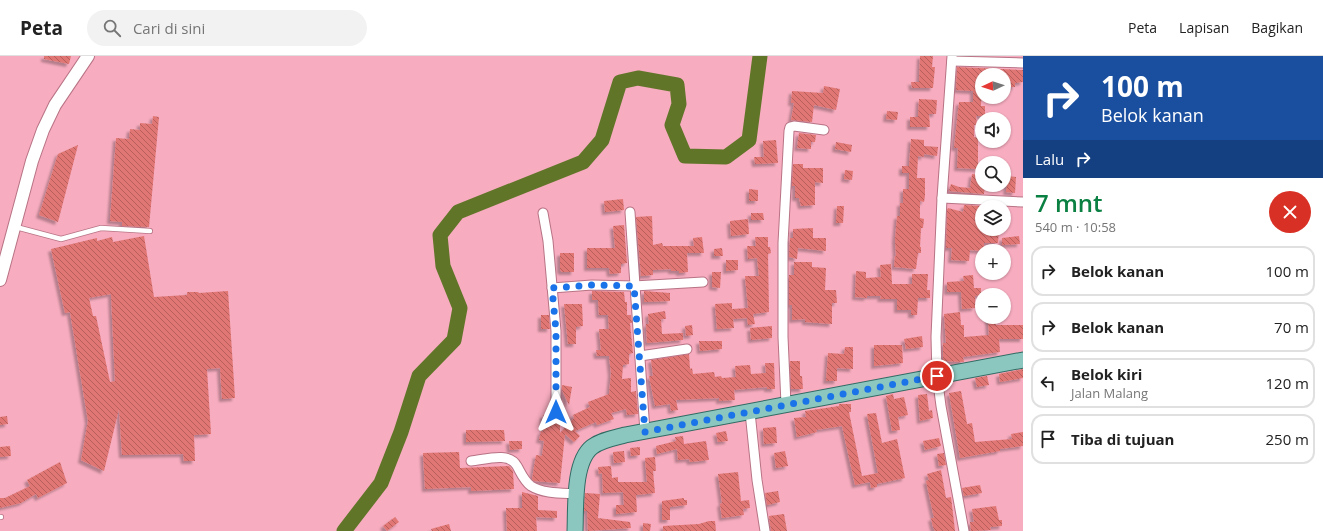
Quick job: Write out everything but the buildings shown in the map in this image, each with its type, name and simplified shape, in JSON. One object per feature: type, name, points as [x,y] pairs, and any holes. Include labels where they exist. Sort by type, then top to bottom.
[{"type":"main road","points":[[575,531],[576,494],[584,456],[592,447],[610,439],[786,404],[1023,360]]},
{"type":"street","points":[[0,280],[16,227],[32,161],[47,120],[54,105],[88,56]]},
{"type":"street","points":[[964,531],[937,376],[936,337],[942,198],[952,58],[1023,63]]},
{"type":"street","points":[[786,404],[782,337],[783,243],[790,129],[792,126],[797,126],[824,130]]},
{"type":"street","points":[[942,198],[1023,202]]},
{"type":"street","points":[[630,212],[645,432]]},
{"type":"street","points":[[543,213],[556,331],[556,412]]},
{"type":"street","points":[[552,288],[592,285],[634,286],[703,282]]},
{"type":"street","points":[[640,356],[687,349]]},
{"type":"street","points":[[750,412],[757,480],[765,531]]},
{"type":"street","points":[[471,461],[503,457],[516,464],[526,482],[534,488],[542,491],[576,494]]},
{"type":"lane","points":[[16,227],[61,239],[101,228],[150,231]]},
{"type":"waterway","points":[[344,531],[381,483],[401,432],[419,376],[454,340],[460,308],[443,266],[440,235],[458,212],[583,162],[602,140],[620,82],[638,78],[677,85],[679,104],[672,125],[685,156],[726,157],[749,140],[760,56]]},
{"type":"route","points":[[556,412],[556,331],[552,288],[592,285],[634,286],[645,432],[937,376]]}]
